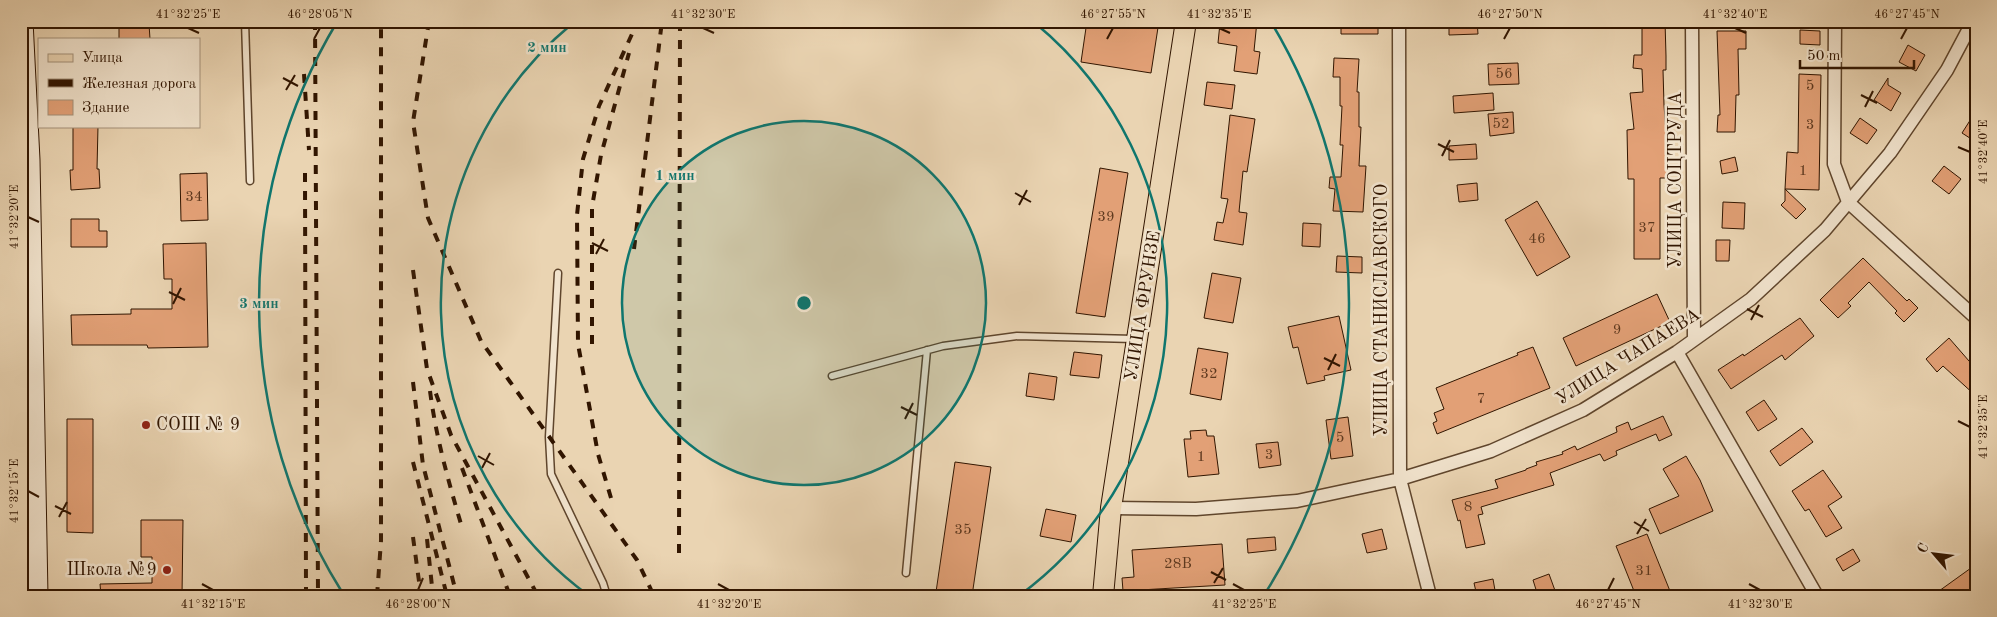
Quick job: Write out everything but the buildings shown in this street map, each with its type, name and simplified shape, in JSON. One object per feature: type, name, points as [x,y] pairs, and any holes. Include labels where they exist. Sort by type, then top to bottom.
[{"type":"main road","points":[[23,21],[38,596]]},
{"type":"main road","name":"УЛИЦА ФРУНЗЕ","points":[[1104,595],[1111,508],[1186,21]]},
{"type":"street","name":"УЛИЦА СТАНИСЛАВСКОГО","points":[[1399,21],[1400,479],[1430,596]]},
{"type":"street","name":"УЛИЦА СОЦТРУДА","points":[[1692,21],[1694,340]]},
{"type":"street","points":[[1834,21],[1834,164],[1848,202],[1976,318]]},
{"type":"street","name":"УЛИЦА ЧАПАЕВА","points":[[1111,508],[1196,509],[1297,500],[1400,479],[1491,451],[1583,410],[1676,352],[1751,299],[1825,230],[1890,153],[1947,70],[1973,21]]},
{"type":"street","points":[[1676,352],[1817,596]]},
{"type":"lane","points":[[245,21],[250,181]]},
{"type":"lane","points":[[558,273],[549,437],[550,474],[603,583],[607,596]]},
{"type":"lane","points":[[832,376],[943,346],[1017,336],[1138,339]]},
{"type":"lane","points":[[906,573],[927,350]]},
{"type":"railway","points":[[315,21],[318,596]]},
{"type":"railway","points":[[377,596],[381,541],[381,21]]},
{"type":"railway","points":[[429,21],[413,122],[428,218],[481,341],[637,560],[654,596]]},
{"type":"railway","points":[[611,498],[598,454],[578,344],[577,215],[583,159],[599,106],[638,21]]},
{"type":"railway","points":[[634,249],[662,21]]},
{"type":"railway","points":[[679,553],[680,21]]},
{"type":"railway","points":[[592,344],[592,207],[601,155],[629,53]]},
{"type":"railway","points":[[304,74],[309,150]]},
{"type":"railway","points":[[305,173],[306,596]]},
{"type":"railway","points":[[413,270],[427,369],[451,435],[538,596]]},
{"type":"railway","points":[[413,382],[423,465],[457,596]]},
{"type":"railway","points":[[430,391],[443,458],[461,524]]},
{"type":"railway","points":[[413,462],[447,596]]},
{"type":"railway","points":[[462,468],[510,596]]},
{"type":"railway","points":[[413,537],[421,596]]},
{"type":"railway","points":[[427,539],[433,596]]},
{"type":"place","name":"СОШ № 9","points":[[146,425]]},
{"type":"place","name":"Школа №9","points":[[167,570]]}]
